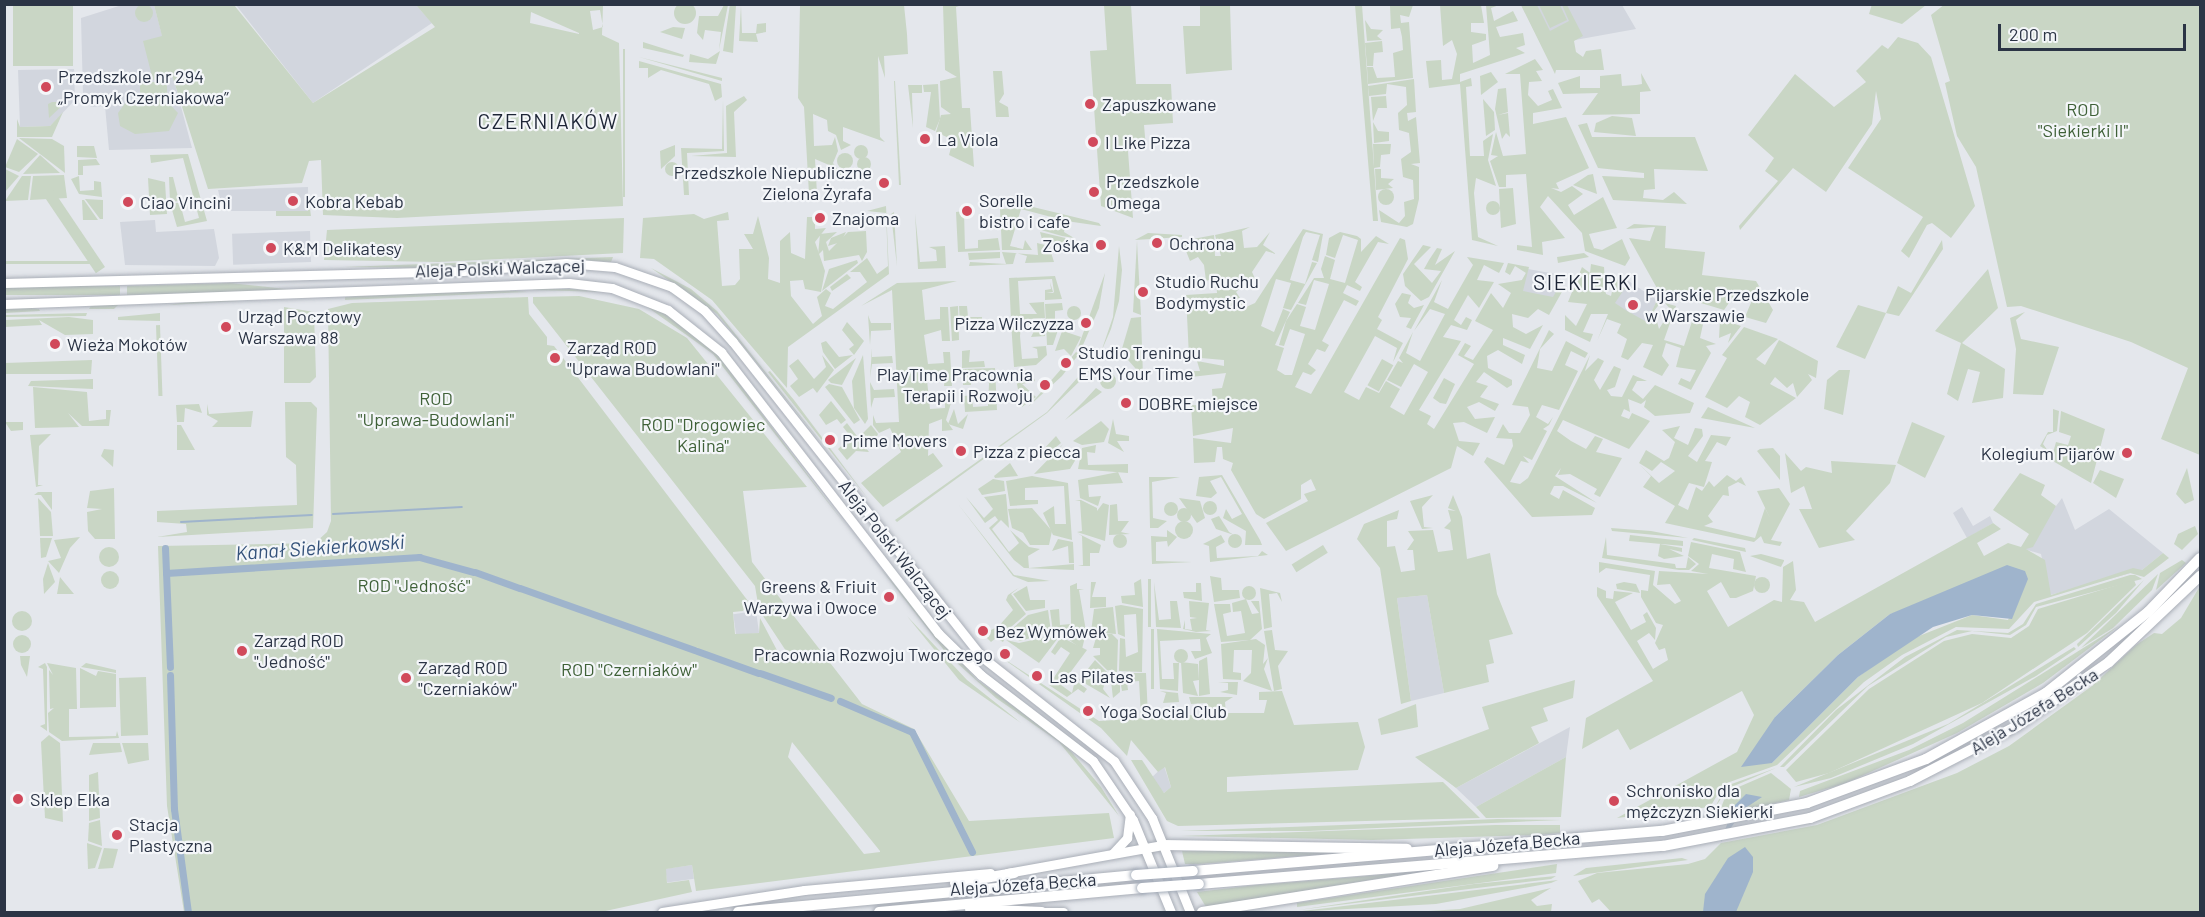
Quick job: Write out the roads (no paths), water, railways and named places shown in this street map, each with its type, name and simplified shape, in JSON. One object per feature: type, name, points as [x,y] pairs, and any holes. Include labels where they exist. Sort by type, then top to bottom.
[{"type":"main road","name":"Aleja Polski Walczącej","points":[[4,283],[463,271],[566,263],[609,266],[660,281],[705,310],[726,334],[981,657],[1114,761],[1163,845],[1190,912]]},
{"type":"main road","name":"Aleja Polski Walczącej","points":[[4,304],[555,283],[605,286],[648,300],[682,318],[721,352],[913,605],[981,675],[1093,761],[1130,814],[1171,912]]},
{"type":"main road","name":"Aleja Józefa Becka","points":[[738,912],[913,892],[1422,852],[1697,826],[1807,803],[1900,770],[2010,714],[2111,644],[2200,558]]},
{"type":"main road","name":"Aleja Józefa Becka","points":[[879,912],[1699,842],[1810,818],[1911,781],[2017,726],[2109,662],[2198,579]]},
{"type":"main road","points":[[1111,854],[1126,838],[1130,814]]},
{"type":"main road","name":"Aleja Józefa Becka","points":[[662,912],[804,890],[1014,873],[1163,845]]},
{"type":"main road","points":[[1163,845],[1380,845],[1422,852]]},
{"type":"main road","points":[[1202,912],[1519,859]]},
{"type":"main road","points":[[913,892],[1014,873]]},
{"type":"main road","points":[[927,908],[1042,912]]},
{"type":"main road","points":[[1217,912],[1229,908]]},
{"type":"main road","name":"Aleja Józefa Becka","points":[[1032,912],[1064,912]]},
{"type":"water","points":[[2007,565],[2025,571],[2028,579],[2012,619],[1972,615],[1933,627],[1858,677],[1772,763],[1741,767],[1775,717],[1838,655],[1890,614]]},
{"type":"water","points":[[1746,794],[1762,797],[1744,809],[1721,842],[1733,807]]},
{"type":"water","points":[[1745,847],[1753,857],[1753,872],[1736,912],[1703,912],[1705,894],[1728,858]]},
{"type":"waterway","points":[[333,514],[462,507]]},
{"type":"waterway","points":[[181,522],[312,515]]},
{"type":"waterway","points":[[165,548],[170,667]]},
{"type":"waterway","name":"Kanał Siekierkowski","points":[[166,573],[419,557],[473,572]]},
{"type":"waterway","name":"Kanał Siekierkowski","points":[[475,572],[519,588]]},
{"type":"waterway","name":"Kanał Siekierkowski","points":[[520,588],[694,650]]},
{"type":"waterway","name":"Kanał Siekierkowski","points":[[697,651],[758,673]]},
{"type":"waterway","name":"Kanał Siekierkowski","points":[[760,673],[831,698]]},
{"type":"waterway","points":[[170,675],[174,809],[188,912]]},
{"type":"waterway","name":"Kanał Siekierkowski","points":[[840,701],[912,732],[972,852]]},
{"type":"place","name":"Przedszkole nr 294 „Promyk Czerniakowa”","points":[[46,87]]},
{"type":"place","name":"Zapuszkowane","points":[[1090,104]]},
{"type":"place","name":"La Viola","points":[[925,139]]},
{"type":"place","name":"I Like Pizza","points":[[1093,142]]},
{"type":"place","name":"Przedszkole Niepubliczne Zielona Żyrafa","points":[[884,183]]},
{"type":"place","name":"Przedszkole Omega","points":[[1094,192]]},
{"type":"place","name":"Kobra Kebab","points":[[293,201]]},
{"type":"place","name":"Ciao Vincini","points":[[128,202]]},
{"type":"place","name":"Sorelle bistro i cafe","points":[[967,211]]},
{"type":"place","name":"Znajoma","points":[[820,218]]},
{"type":"place","name":"Ochrona","points":[[1157,243]]},
{"type":"place","name":"Zośka","points":[[1101,245]]},
{"type":"place","name":"K&M Delikatesy","points":[[271,248]]},
{"type":"place","name":"Studio Ruchu Bodymystic","points":[[1143,292]]},
{"type":"place","name":"Pijarskie Przedszkole w Warszawie","points":[[1633,305]]},
{"type":"place","name":"Pizza Wilczyzza","points":[[1086,323]]},
{"type":"place","name":"Urząd Pocztowy Warszawa 88","points":[[226,327]]},
{"type":"place","name":"Wieża Mokotów","points":[[55,344]]},
{"type":"place","name":"Zarząd ROD \"Uprawa Budowlani\"","points":[[555,358]]},
{"type":"place","name":"Studio Treningu EMS Your Time","points":[[1066,363]]},
{"type":"place","name":"PlayTime Pracownia Terapii i Rozwoju","points":[[1045,385]]},
{"type":"place","name":"DOBRE miejsce","points":[[1126,403]]},
{"type":"place","name":"Prime Movers","points":[[830,440]]},
{"type":"place","name":"Pizza z piecca","points":[[961,451]]},
{"type":"place","name":"Kolegium Pijarów","points":[[2127,453]]},
{"type":"place","name":"Greens & Friuit Warzywa i Owoce","points":[[889,597]]},
{"type":"place","name":"Bez Wymówek","points":[[983,631]]},
{"type":"place","name":"Zarząd ROD \"Jedność\"","points":[[242,651]]},
{"type":"place","name":"Pracownia Rozwoju Tworczego","points":[[1005,654]]},
{"type":"place","name":"Las Pilates","points":[[1037,676]]},
{"type":"place","name":"Zarząd ROD \"Czerniaków\"","points":[[406,678]]},
{"type":"place","name":"Yoga Social Club","points":[[1088,711]]},
{"type":"place","name":"Sklep Elka","points":[[18,799]]},
{"type":"place","name":"Schronisko dla mężczyzn Siekierki","points":[[1614,801]]},
{"type":"place","name":"Stacja Plastyczna","points":[[117,835]]},
{"type":"district","name":"CZERNIAKÓW","points":[[548,121]]},
{"type":"district","name":"SIEKIERKI","points":[[1586,282]]},
{"type":"park label","name":"ROD \"Siekierki II\"","points":[[2083,120]]},
{"type":"park label","name":"ROD \"Uprawa-Budowlani\"","points":[[436,409]]},
{"type":"park label","name":"ROD \"Drogowiec Kalina\"","points":[[703,435]]},
{"type":"park label","name":"ROD \"Jedność\"","points":[[414,585]]},
{"type":"park label","name":"ROD \"Czerniaków\"","points":[[629,669]]}]
